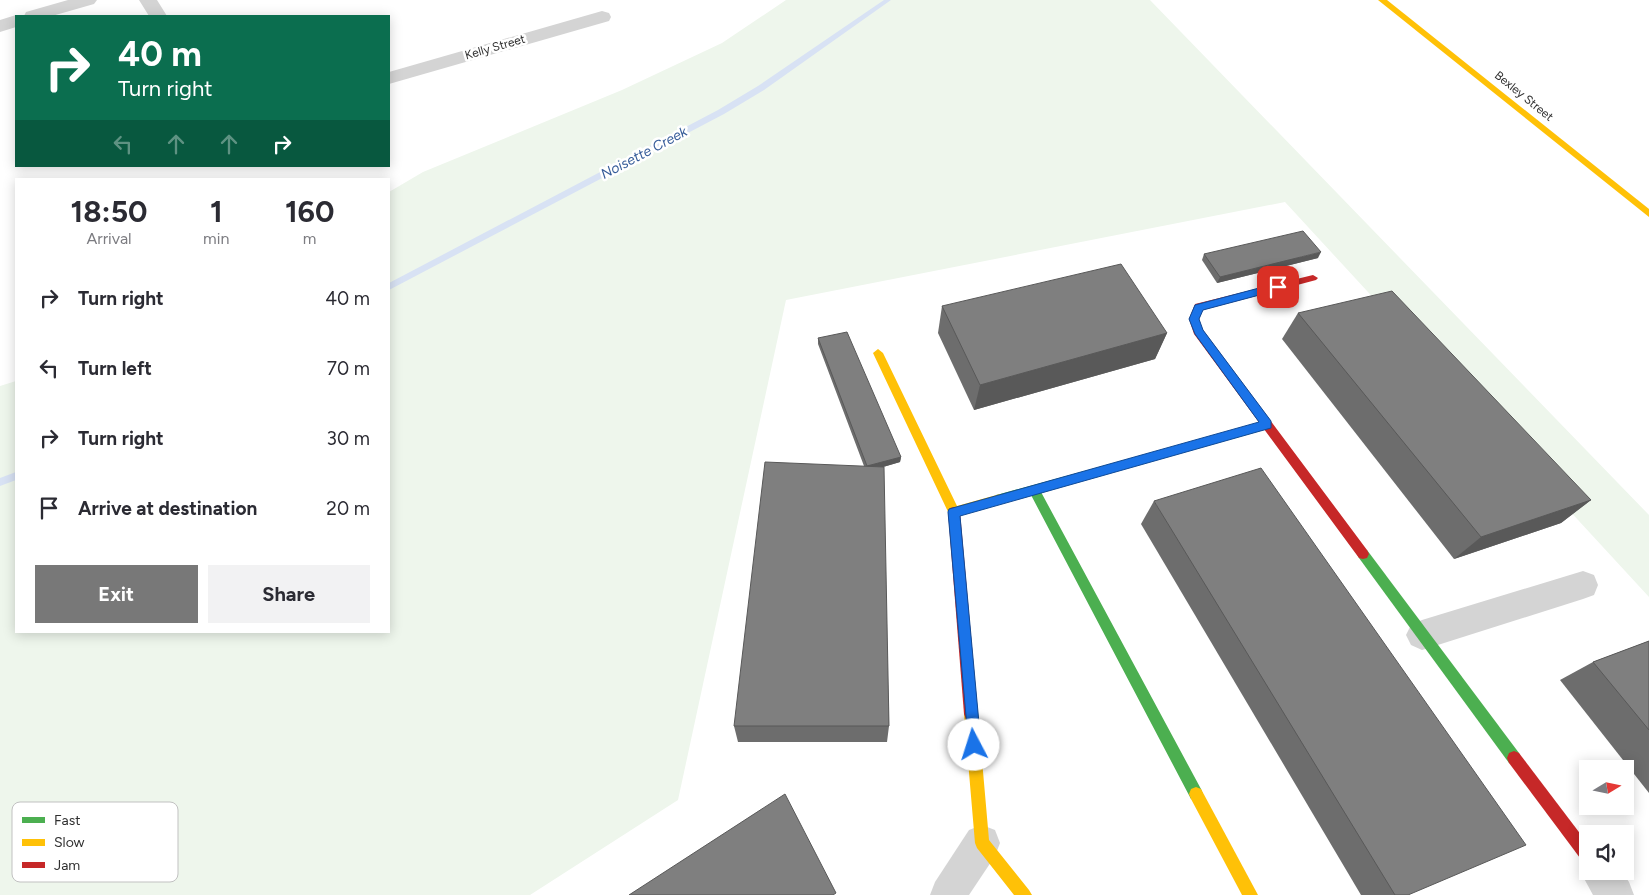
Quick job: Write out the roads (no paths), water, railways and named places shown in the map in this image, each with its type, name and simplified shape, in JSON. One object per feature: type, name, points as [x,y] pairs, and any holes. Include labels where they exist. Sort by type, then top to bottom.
[{"type":"street","points":[[36,15],[88,0]]},
{"type":"street","points":[[148,0],[157,15]]},
{"type":"street","name":"Bexley Street","points":[[1382,0],[1649,214]]},
{"type":"street","name":"Kelly Street","points":[[390,78],[602,17]]},
{"type":"street","points":[[0,26],[15,21]]},
{"type":"street","points":[[1313,278],[1199,307],[1194,319],[1198,331],[1579,845]]},
{"type":"street","points":[[878,353],[954,512],[982,842],[1024,895]]},
{"type":"street","points":[[954,512],[1267,424]]},
{"type":"street","points":[[1034,490],[1250,895]]},
{"type":"street","points":[[1422,635],[1583,585]]},
{"type":"street","points":[[948,895],[982,842]]},
{"type":"street","points":[[1605,880],[1616,895]]},
{"type":"waterway","name":"Noisette Creek","points":[[390,286],[721,112],[761,88],[888,0]]},
{"type":"waterway","name":"Noisette Creek","points":[[0,482],[15,476]]}]
